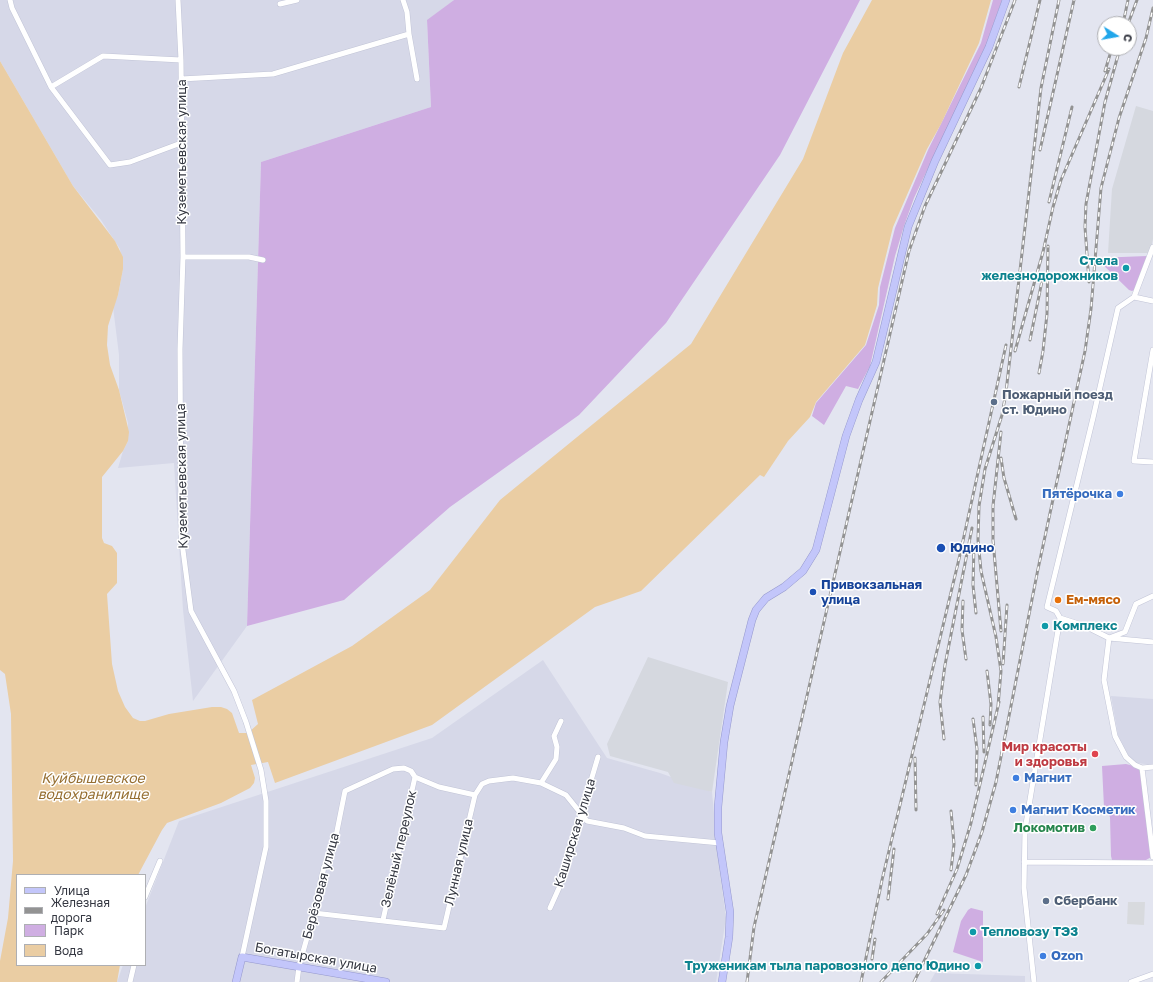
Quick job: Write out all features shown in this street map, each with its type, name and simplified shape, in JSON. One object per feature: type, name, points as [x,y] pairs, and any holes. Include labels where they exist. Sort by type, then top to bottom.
[{"type":"main road","points":[[722,982],[729,937],[730,912],[720,843],[718,807],[724,742],[742,658],[756,610],[766,598],[788,584],[803,571],[816,550],[846,436],[859,400],[876,362],[908,227],[932,168],[989,47],[1006,0]]},
{"type":"main road","points":[[236,982],[242,957]]},
{"type":"main road","name":"Богатырская улица","points":[[242,957],[386,982]]},
{"type":"street","points":[[10,0],[12,8],[52,87],[110,165],[130,162],[181,144]]},
{"type":"street","name":"Куземетьевская улица","points":[[178,0],[181,60],[181,536],[191,611],[234,691],[246,722],[261,770],[266,801],[266,846],[242,957]]},
{"type":"street","points":[[280,4],[297,0]]},
{"type":"street","points":[[403,0],[407,12],[409,34],[417,80]]},
{"type":"street","points":[[181,79],[273,74],[409,34]]},
{"type":"street","points":[[52,87],[103,56],[181,60]]},
{"type":"street","points":[[1034,982],[1025,908],[1025,830],[1033,774],[1060,618],[1056,611],[1047,607],[1118,308],[1134,298],[1153,247]]},
{"type":"street","points":[[182,257],[249,257],[263,260]]},
{"type":"street","points":[[1134,298],[1153,301]]},
{"type":"street","points":[[1153,350],[1134,461],[1153,462]]},
{"type":"street","points":[[1109,638],[1125,632],[1136,604],[1153,596]]},
{"type":"street","points":[[1060,618],[1085,626],[1109,638],[1153,642]]},
{"type":"street","points":[[1109,638],[1104,680],[1115,736],[1126,758],[1142,768],[1153,767]]},
{"type":"street","points":[[542,784],[556,759],[557,748],[554,736],[561,721]]},
{"type":"street","name":"Каширская улица","points":[[550,908],[559,888],[598,757]]},
{"type":"street","name":"Берёзовая улица","points":[[297,982],[324,867],[334,846],[345,791],[393,769],[404,768],[411,771],[415,777]]},
{"type":"street","points":[[1142,768],[1153,857]]},
{"type":"street","points":[[415,777],[439,787],[475,795],[482,784],[489,781],[513,778],[542,784],[566,795],[573,802],[587,822],[624,828],[645,836],[720,843]]},
{"type":"street","name":"Зелёный переулок","points":[[383,920],[415,777]]},
{"type":"street","name":"Лунная улица","points":[[383,920],[444,928],[475,795]]},
{"type":"street","points":[[146,895],[160,861]]},
{"type":"street","points":[[1024,862],[1153,863]]},
{"type":"street","points":[[314,913],[383,920]]},
{"type":"street","points":[[130,982],[134,966]]},
{"type":"street","points":[[1131,982],[1153,974]]},
{"type":"shaded area","points":[[0,0],[454,0],[427,21],[431,107],[261,162],[247,626],[193,701],[183,610],[174,463],[118,468],[123,451],[128,441],[128,423],[119,390],[119,355],[113,307],[118,295],[123,269],[120,249],[101,220],[73,186],[0,61]]},
{"type":"shaded area","points":[[1136,106],[1153,111],[1153,239],[1150,253],[1108,253],[1112,189]]},
{"type":"shaded area","points":[[648,657],[728,682],[712,792],[674,783],[668,772],[610,756],[607,744]]},
{"type":"shaded area","points":[[543,660],[607,758],[660,773],[712,792],[719,866],[726,918],[716,982],[117,982],[123,966],[146,966],[146,905],[179,821],[432,738]]},
{"type":"shaded area","points":[[1111,696],[1153,699],[1153,765],[1137,763],[1129,757],[1118,735]]},
{"type":"shaded area","points":[[1128,902],[1145,902],[1144,925],[1127,924]]},
{"type":"shaded area","points":[[935,973],[1025,976],[1025,982],[930,982]]},
{"type":"green space","points":[[454,0],[860,0],[780,155],[666,323],[579,415],[450,507],[344,600],[247,626],[261,162],[431,107],[427,20]]},
{"type":"green space","points":[[993,0],[1002,0],[986,45],[914,198],[904,226],[895,256],[870,366],[858,389],[846,386],[824,425],[812,416],[816,403],[866,345],[879,305],[880,287],[895,228],[928,150],[981,43]]},
{"type":"green space","points":[[1147,256],[1134,290],[1132,291],[1129,290],[1096,258]]},
{"type":"green space","points":[[1126,764],[1142,768],[1153,856],[1146,860],[1116,861],[1112,860],[1111,856],[1110,817],[1104,807],[1102,766]]},
{"type":"green space","points":[[971,908],[983,911],[983,962],[953,952],[961,921]]},
{"type":"water","name":"Куйбышевское водохранилище","points":[[872,0],[991,0],[979,43],[941,124],[927,149],[893,227],[878,288],[877,305],[865,345],[816,402],[810,417],[788,441],[764,477],[760,475],[641,591],[595,607],[432,725],[275,783],[268,762],[251,765],[255,778],[254,783],[250,788],[221,803],[167,823],[139,874],[16,874],[16,966],[120,966],[117,982],[0,982],[0,961],[8,918],[13,861],[11,714],[5,674],[0,670],[0,61],[73,186],[115,241],[123,257],[123,269],[118,295],[108,326],[107,345],[110,365],[119,390],[129,432],[128,441],[123,451],[102,477],[102,538],[104,543],[112,546],[117,553],[117,583],[107,594],[112,664],[118,691],[125,707],[133,718],[140,721],[169,714],[212,707],[221,707],[232,713],[239,733],[248,733],[258,724],[252,700],[352,646],[430,590],[500,500],[691,344],[803,159],[843,53]]},
{"type":"railway","points":[[747,982],[754,927],[909,251],[925,206],[981,88],[1015,0]]},
{"type":"railway","points":[[1019,87],[1040,0]]},
{"type":"railway","points":[[998,706],[1001,671],[996,637],[981,571],[978,540],[979,506],[985,469],[1002,415],[1006,392],[1041,88],[1059,0]]},
{"type":"railway","points":[[1040,150],[1074,0]]},
{"type":"railway","points":[[1125,16],[1128,0]]},
{"type":"railway","points":[[1131,16],[1137,0]]},
{"type":"railway","points":[[914,982],[966,875],[982,832],[996,782],[1038,569],[1085,351],[1091,309],[1101,188],[1119,118],[1146,38],[1153,8]]},
{"type":"railway","points":[[1105,71],[1110,56]]},
{"type":"railway","points":[[1089,282],[1085,227],[1086,204],[1105,102],[1118,56]]},
{"type":"railway","points":[[1015,351],[1043,252],[1053,207],[1061,180],[1109,69]]},
{"type":"railway","points":[[1049,202],[1072,107]]},
{"type":"railway","points":[[1039,373],[1047,314],[1048,246]]},
{"type":"railway","points":[[1030,340],[1043,276]]},
{"type":"railway","points":[[861,982],[882,880],[959,559],[1006,345]]},
{"type":"railway","points":[[1001,432],[993,506],[993,540],[1001,631]]},
{"type":"railway","points":[[1001,458],[1004,478],[1016,519]]},
{"type":"railway","points":[[944,739],[940,702],[945,665],[972,528]]},
{"type":"railway","points":[[974,545],[973,585],[976,613]]},
{"type":"railway","points":[[963,601],[962,630],[966,659]]},
{"type":"railway","points":[[1003,664],[1007,605]]},
{"type":"railway","points":[[987,671],[991,704],[990,725]]},
{"type":"railway","points":[[937,914],[957,869],[971,823],[999,702]]},
{"type":"railway","points":[[983,717],[984,752]]},
{"type":"railway","points":[[973,719],[977,749],[976,785]]},
{"type":"railway","points":[[915,758],[916,810]]},
{"type":"railway","points":[[951,811],[954,844],[951,870]]},
{"type":"railway","points":[[888,899],[894,849]]},
{"type":"railway","points":[[881,982],[927,934],[944,910]]},
{"type":"railway","points":[[872,959],[875,939]]},
{"type":"place","name":"Стела железнодорожников","points":[[1126,268]]},
{"type":"place","name":"Пожарный поезд ст. Юдино","points":[[994,402]]},
{"type":"place","name":"Пятёрочка","points":[[1120,494]]},
{"type":"place","name":"Юдино","points":[[941,548]]},
{"type":"place","name":"Привокзальная улица","points":[[813,592]]},
{"type":"place","name":"Ем-мясо","points":[[1058,600]]},
{"type":"place","name":"Комплекс","points":[[1045,626]]},
{"type":"place","name":"Мир красоты и здоровья","points":[[1095,754]]},
{"type":"place","name":"Магнит","points":[[1016,778]]},
{"type":"place","name":"Магнит Косметик","points":[[1013,810]]},
{"type":"place","name":"Локомотив","points":[[1093,828]]},
{"type":"place","name":"Сбербанк","points":[[1046,901]]},
{"type":"place","name":"Тепловозу ТЭ3","points":[[973,932]]},
{"type":"place","name":"Ozon","points":[[1043,956]]},
{"type":"place","name":"Труженикам тыла паровозного депо Юдино","points":[[978,966]]}]
